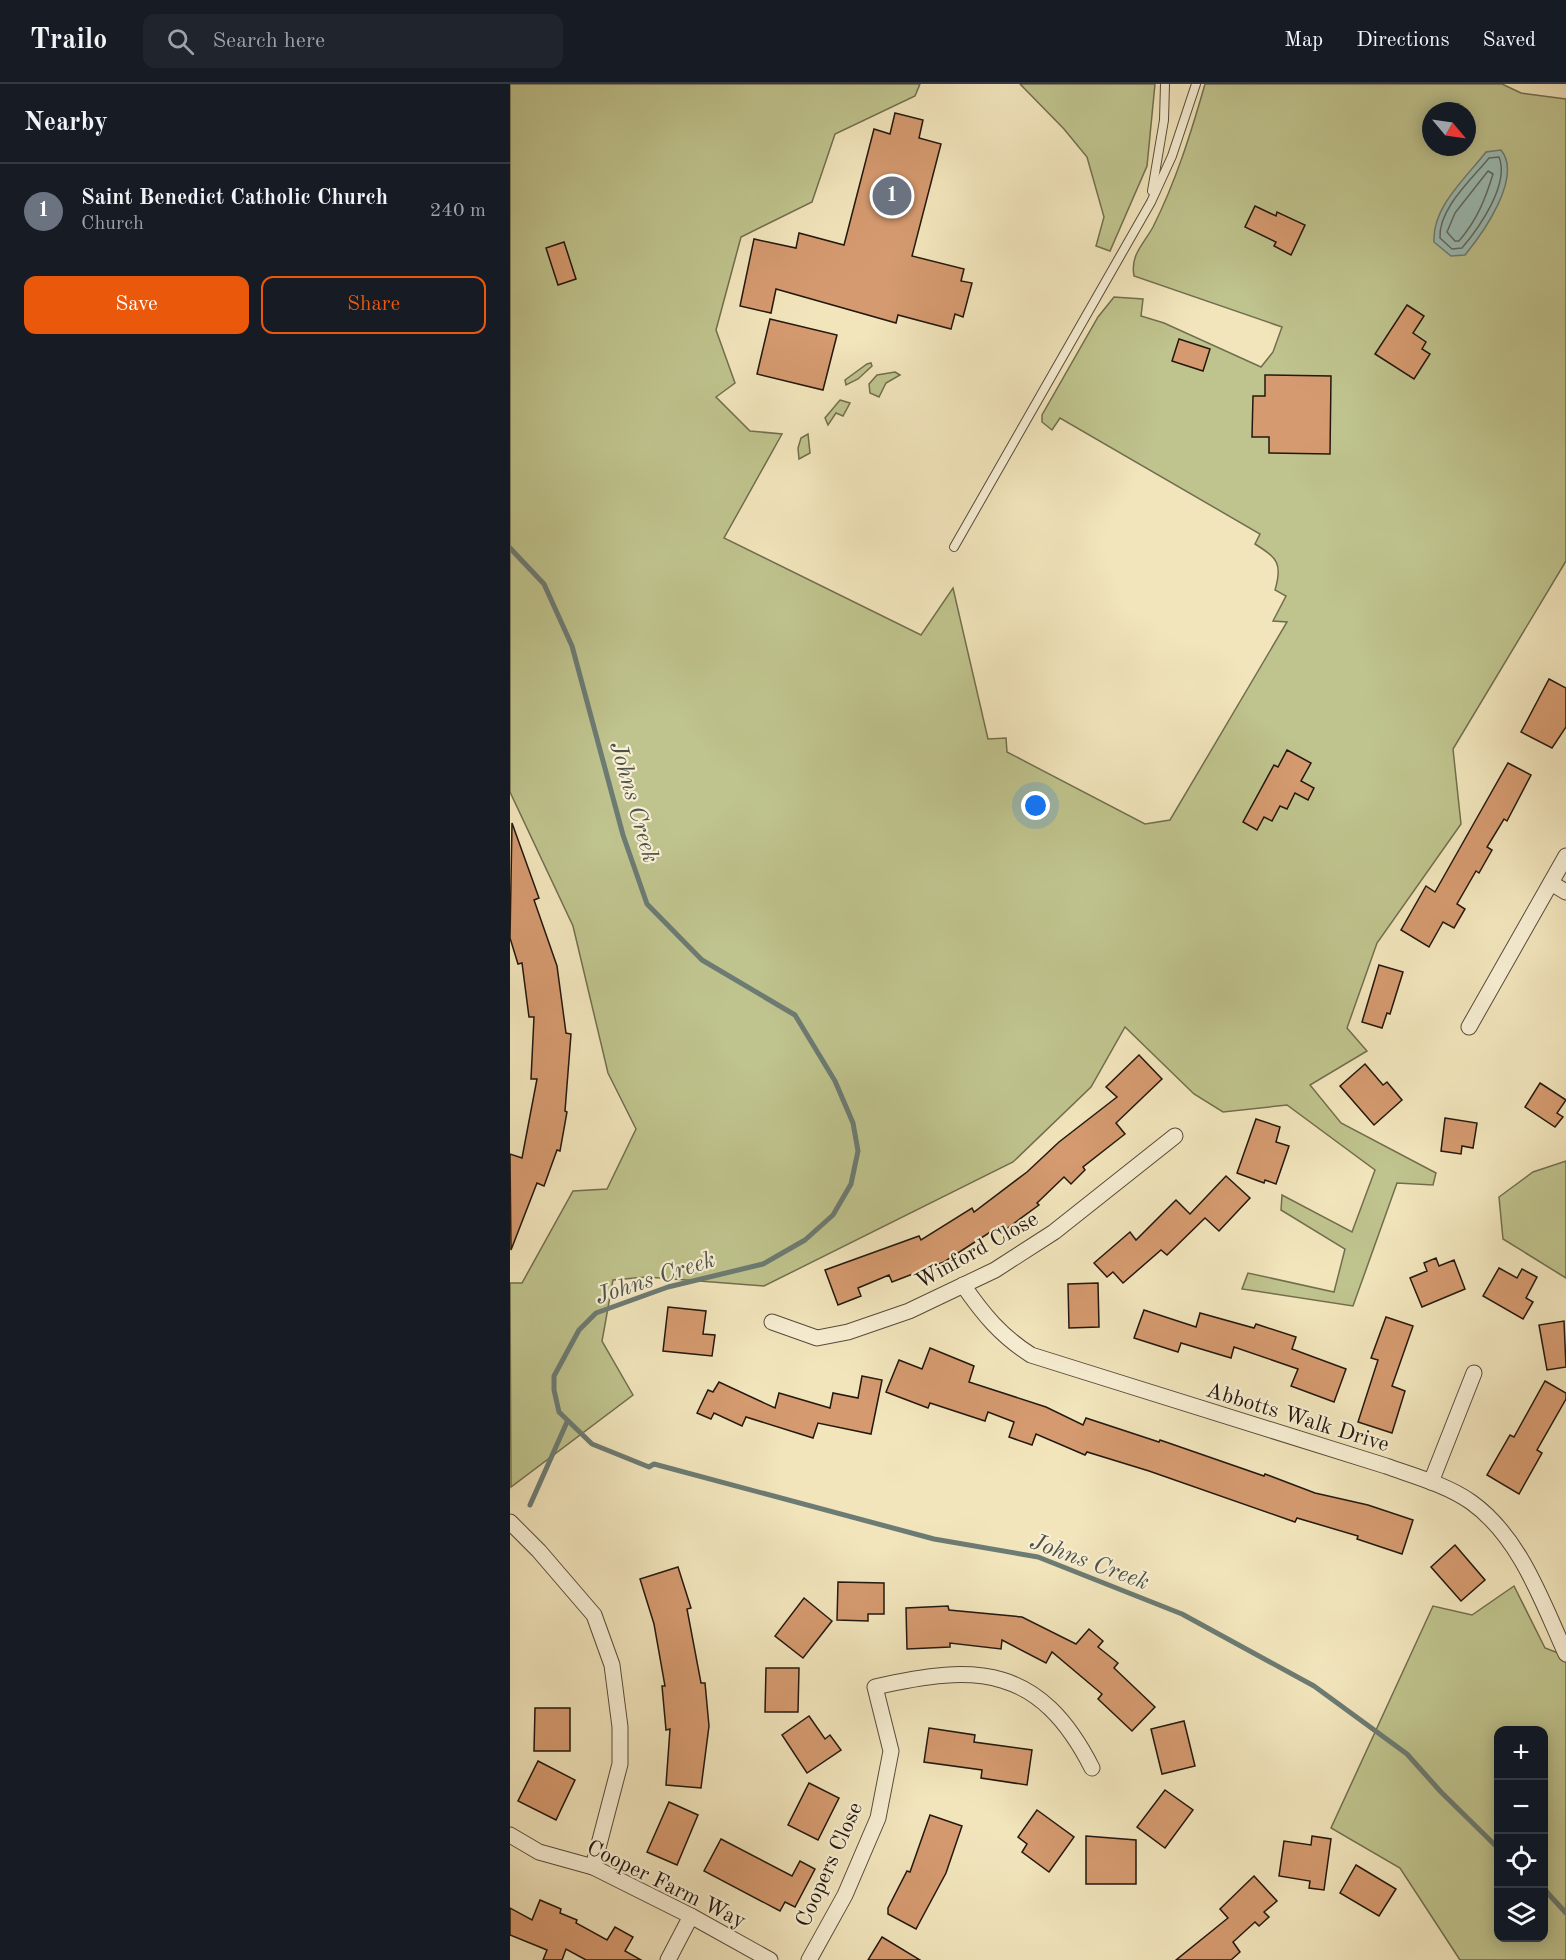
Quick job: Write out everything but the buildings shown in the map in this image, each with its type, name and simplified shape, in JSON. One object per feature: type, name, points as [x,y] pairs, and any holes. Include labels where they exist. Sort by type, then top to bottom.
[{"type":"street","points":[[1469,1027],[1566,856]]},
{"type":"street","points":[[1551,883],[1566,892]]},
{"type":"street","name":"Winford Close","points":[[772,1322],[817,1338],[848,1332],[909,1311],[994,1270],[1054,1232],[1175,1136]]},
{"type":"street","name":"Abbotts Walk Drive","points":[[963,1285],[989,1322],[1009,1341],[1031,1355],[1431,1482],[1471,1502],[1506,1534],[1539,1594],[1566,1654]]},
{"type":"street","points":[[1431,1482],[1474,1373]]},
{"type":"street","points":[[510,1522],[554,1567],[594,1615],[612,1665],[620,1727],[620,1764],[593,1867]]},
{"type":"street","name":"Coopers Close","points":[[808,1960],[845,1895],[878,1818],[891,1751],[875,1687],[948,1675],[979,1674],[1014,1682],[1040,1697],[1057,1713],[1077,1738],[1092,1768]]},
{"type":"street","name":"Cooper Farm Way","points":[[510,1835],[539,1852],[593,1867],[691,1916],[770,1960]]},
{"type":"street","points":[[668,1960],[691,1916]]},
{"type":"lane","points":[[1151,202],[1164,120],[1165,84]]},
{"type":"lane","points":[[954,547],[1151,202],[1173,156],[1196,84]]},
{"type":"green space","points":[[510,84],[920,84],[915,96],[835,134],[812,202],[741,237],[716,330],[735,383],[716,397],[750,431],[782,434],[724,538],[921,635],[953,588],[988,739],[1006,738],[1007,752],[1145,824],[1170,820],[1287,622],[1273,621],[1286,596],[1275,590],[1278,573],[1276,562],[1269,553],[1255,544],[1260,534],[1060,418],[1052,430],[1042,422],[1042,415],[1098,317],[1114,297],[1143,299],[1141,316],[1164,323],[1261,367],[1273,352],[1282,327],[1134,276],[1136,256],[1153,227],[1169,192],[1205,84],[1502,84],[1521,93],[1566,99],[1566,561],[1453,749],[1461,824],[1377,943],[1347,1028],[1367,1051],[1310,1085],[1341,1123],[1436,1173],[1433,1185],[1397,1183],[1353,1306],[1242,1289],[1248,1273],[1334,1292],[1345,1249],[1281,1210],[1282,1195],[1352,1232],[1375,1170],[1287,1105],[1223,1112],[1194,1094],[1125,1027],[1091,1087],[1013,1162],[764,1286],[647,1277],[613,1280],[602,1341],[633,1395],[511,1487],[510,1283],[522,1283],[573,1191],[607,1189],[636,1129],[608,1073],[573,926],[510,792]]},
{"type":"green space","points":[[1020,84],[1155,84],[1147,166],[1110,251],[1096,246],[1104,217],[1087,157],[1064,129]]},
{"type":"green space","points":[[871,363],[872,366],[858,379],[846,385],[845,380]]},
{"type":"green space","points":[[895,372],[900,375],[886,383],[879,397],[870,393],[869,384],[877,375]]},
{"type":"green space","points":[[840,400],[850,403],[843,416],[836,413],[828,425],[825,418]]},
{"type":"green space","points":[[808,434],[810,453],[799,459],[798,448],[801,438]]},
{"type":"green space","points":[[1566,1161],[1566,1278],[1503,1239],[1499,1197],[1533,1172]]},
{"type":"green space","points":[[1514,1586],[1545,1648],[1566,1656],[1566,1960],[1460,1960],[1400,1868],[1331,1828],[1433,1606],[1472,1615]]},
{"type":"water","points":[[1501,150],[1507,161],[1507,175],[1498,204],[1465,255],[1451,256],[1434,242],[1438,217],[1452,194],[1486,152]]},
{"type":"waterway","name":"Johns Creek","points":[[510,548],[544,584],[572,646],[623,835],[647,904],[702,960],[795,1015],[835,1081],[853,1123],[858,1151],[851,1184],[833,1215],[805,1240],[763,1264],[668,1287],[596,1313],[579,1330],[554,1376],[554,1390],[559,1412],[592,1444],[649,1467],[654,1464],[934,1539],[1038,1557],[1182,1614],[1314,1686],[1407,1754],[1441,1792],[1494,1844]]},
{"type":"waterway","points":[[530,1505],[567,1422]]},
{"type":"waterway","name":"Johns Creek","points":[[1548,1893],[1566,1913]]},
{"type":"place","name":"Saint Benedict Catholic Church","points":[[892,196]]}]
